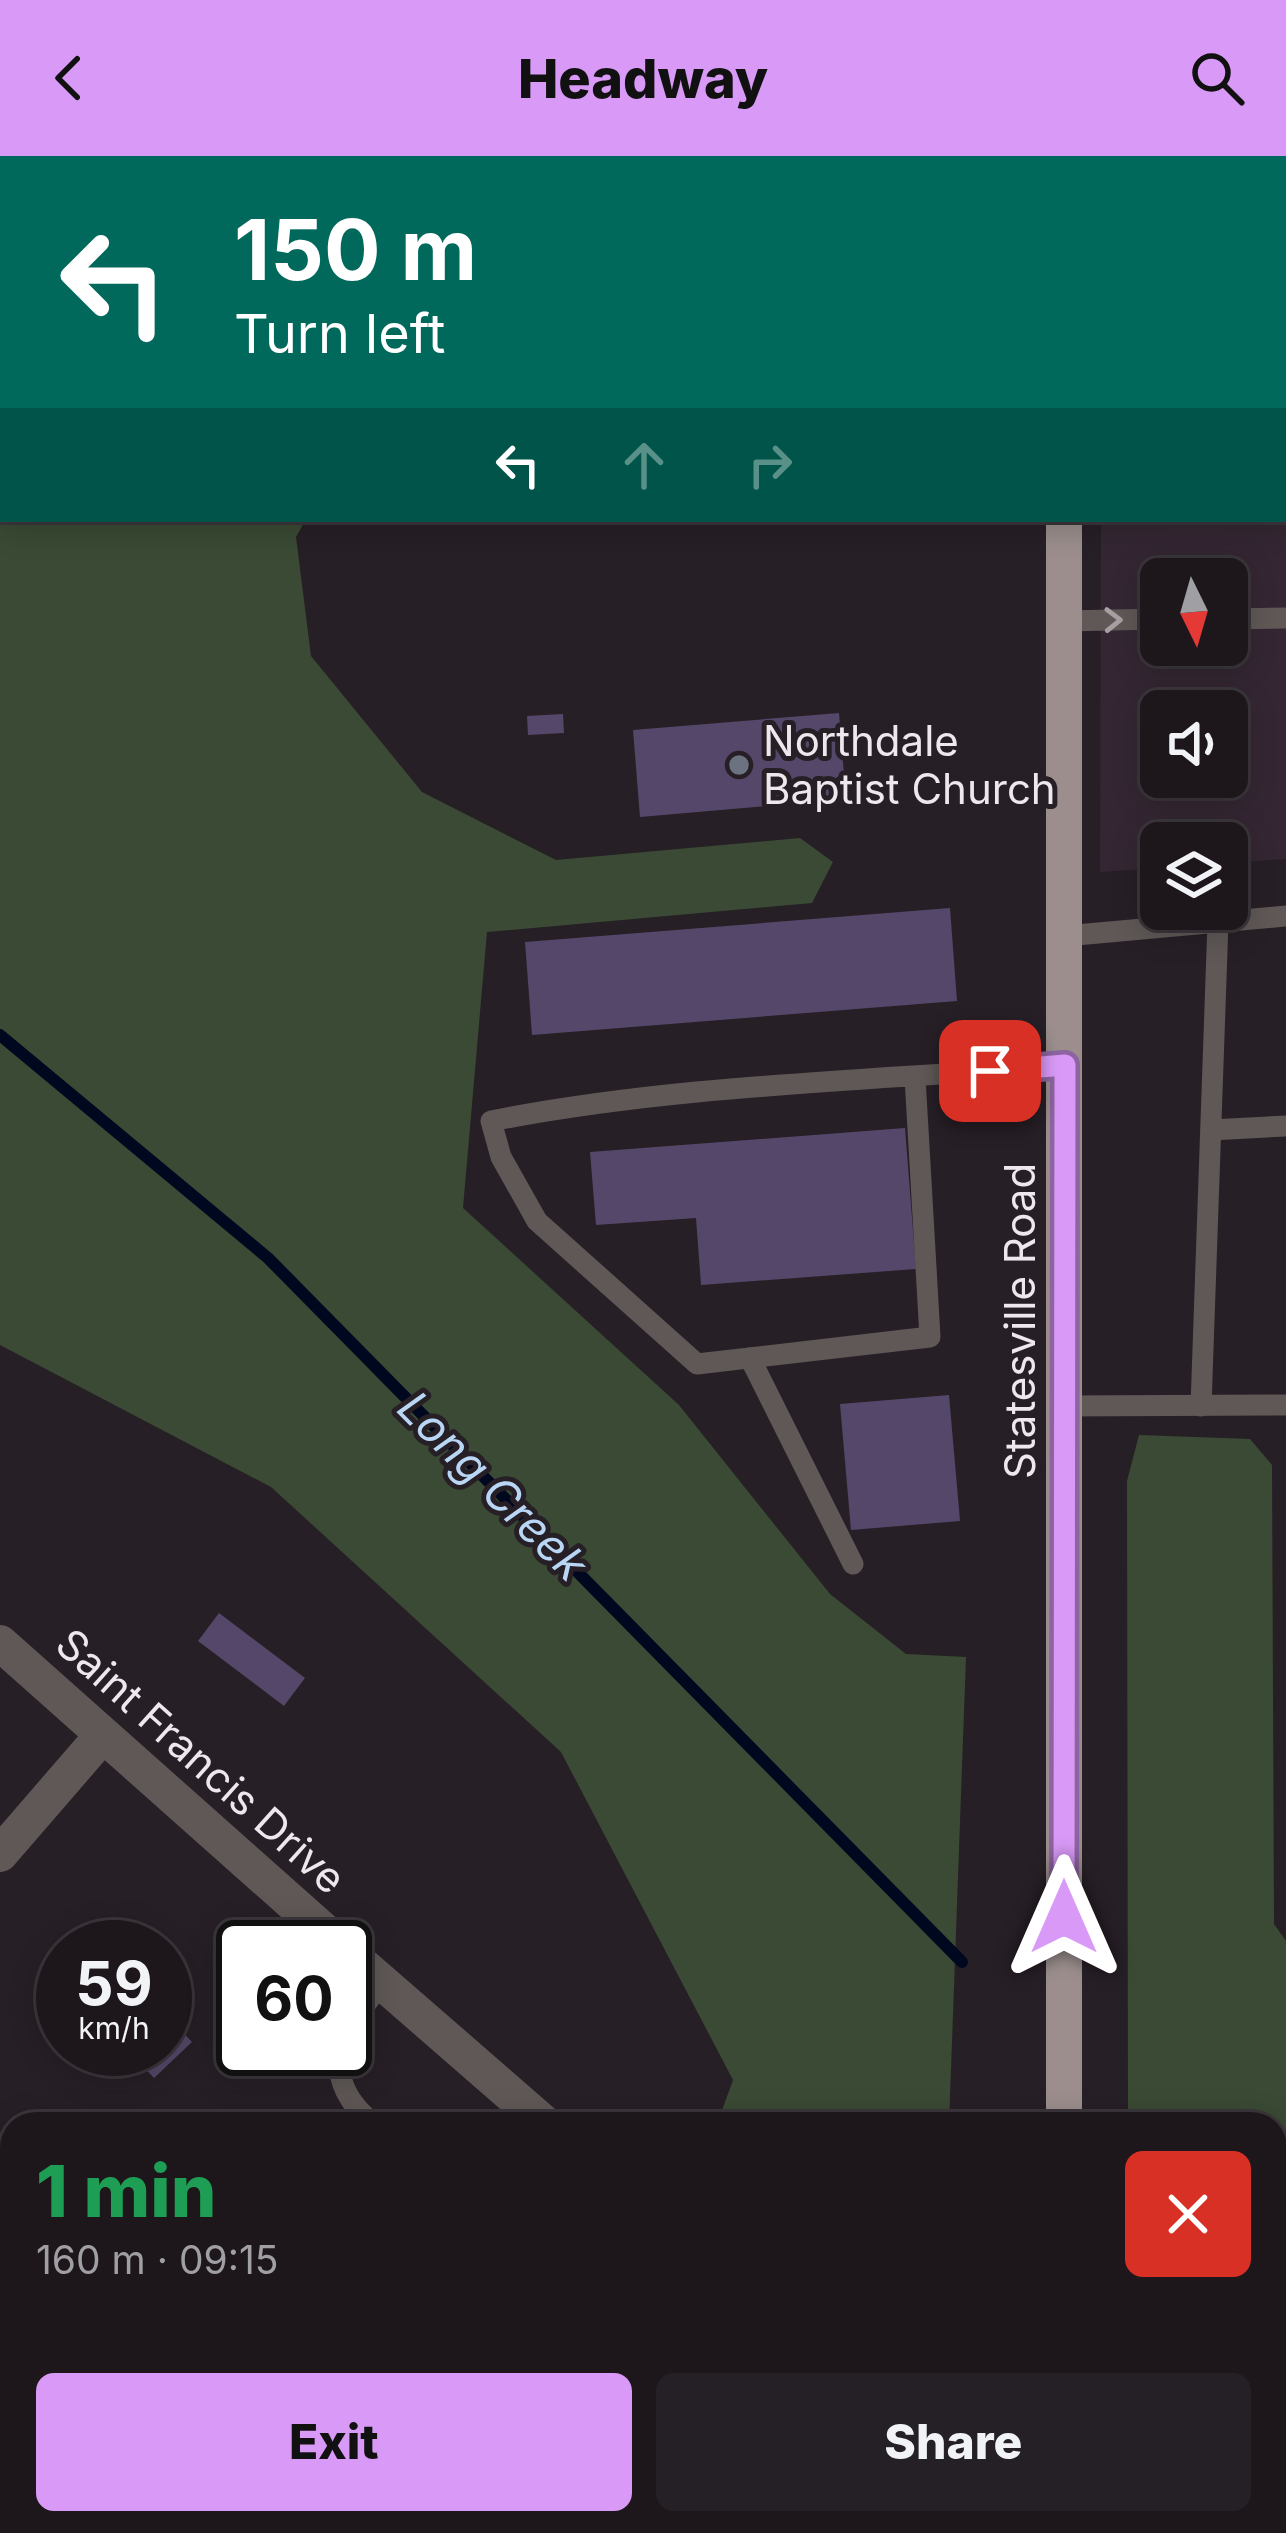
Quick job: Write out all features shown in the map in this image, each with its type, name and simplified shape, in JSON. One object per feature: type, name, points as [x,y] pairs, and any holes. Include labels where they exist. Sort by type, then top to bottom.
[{"type":"main road","name":"Statesville Road","points":[[1064,522],[1064,2112]]},
{"type":"street","name":"Saint Francis Drive","points":[[0,1643],[312,1920]]},
{"type":"street","points":[[0,1854],[102,1736]]},
{"type":"street","name":"Saint Francis Drive","points":[[372,1973],[518,2112]]},
{"type":"lane","points":[[1248,619],[1286,618]]},
{"type":"lane","points":[[1065,620],[1140,620]]},
{"type":"lane","points":[[1248,919],[1286,916]]},
{"type":"lane","points":[[1065,937],[1140,930]]},
{"type":"lane","points":[[1202,1406],[1218,930]]},
{"type":"lane","points":[[915,1077],[930,1337],[697,1364],[537,1221],[501,1157],[491,1121],[563,1107],[915,1077],[1065,1065]]},
{"type":"lane","points":[[1211,1130],[1286,1126]]},
{"type":"lane","points":[[751,1358],[853,1564]]},
{"type":"lane","points":[[1064,1406],[1286,1405]]},
{"type":"lane","points":[[372,1996],[382,1982]]},
{"type":"lane","points":[[339,2076],[359,2112]]},
{"type":"shaded area","points":[[1101,522],[1286,522],[1286,859],[1248,862],[1248,822],[1140,822],[1140,869],[1100,872]]},
{"type":"green space","points":[[0,522],[304,522],[296,537],[311,656],[422,792],[556,860],[800,838],[833,862],[812,903],[487,932],[463,1208],[679,1405],[830,1594],[906,1654],[966,1657],[949,2112],[721,2112],[733,2080],[561,1752],[271,1487],[0,1345]]},
{"type":"green space","points":[[1139,1435],[1250,1439],[1272,1465],[1274,1924],[1286,1941],[1286,2112],[1128,2112],[1127,1481]]},
{"type":"building","name":"Northdale Baptist Church","points":[[839,713],[846,799],[640,817],[633,730]]},
{"type":"building","points":[[563,714],[564,733],[528,735],[527,716]]},
{"type":"building","points":[[950,908],[957,1001],[532,1035],[525,942]]},
{"type":"building","points":[[905,1128],[916,1269],[701,1285],[696,1218],[596,1225],[590,1152]]},
{"type":"building","points":[[949,1395],[960,1521],[851,1530],[840,1404]]},
{"type":"building","points":[[219,1613],[305,1678],[284,1706],[198,1641]]},
{"type":"waterway","name":"Long Creek","points":[[0,1035],[268,1258],[962,1962]]},
{"type":"place","name":"Northdale Baptist Church","points":[[739,765]]},
{"type":"route","points":[[990,1071],[1065,1065],[1064,1917]]}]
